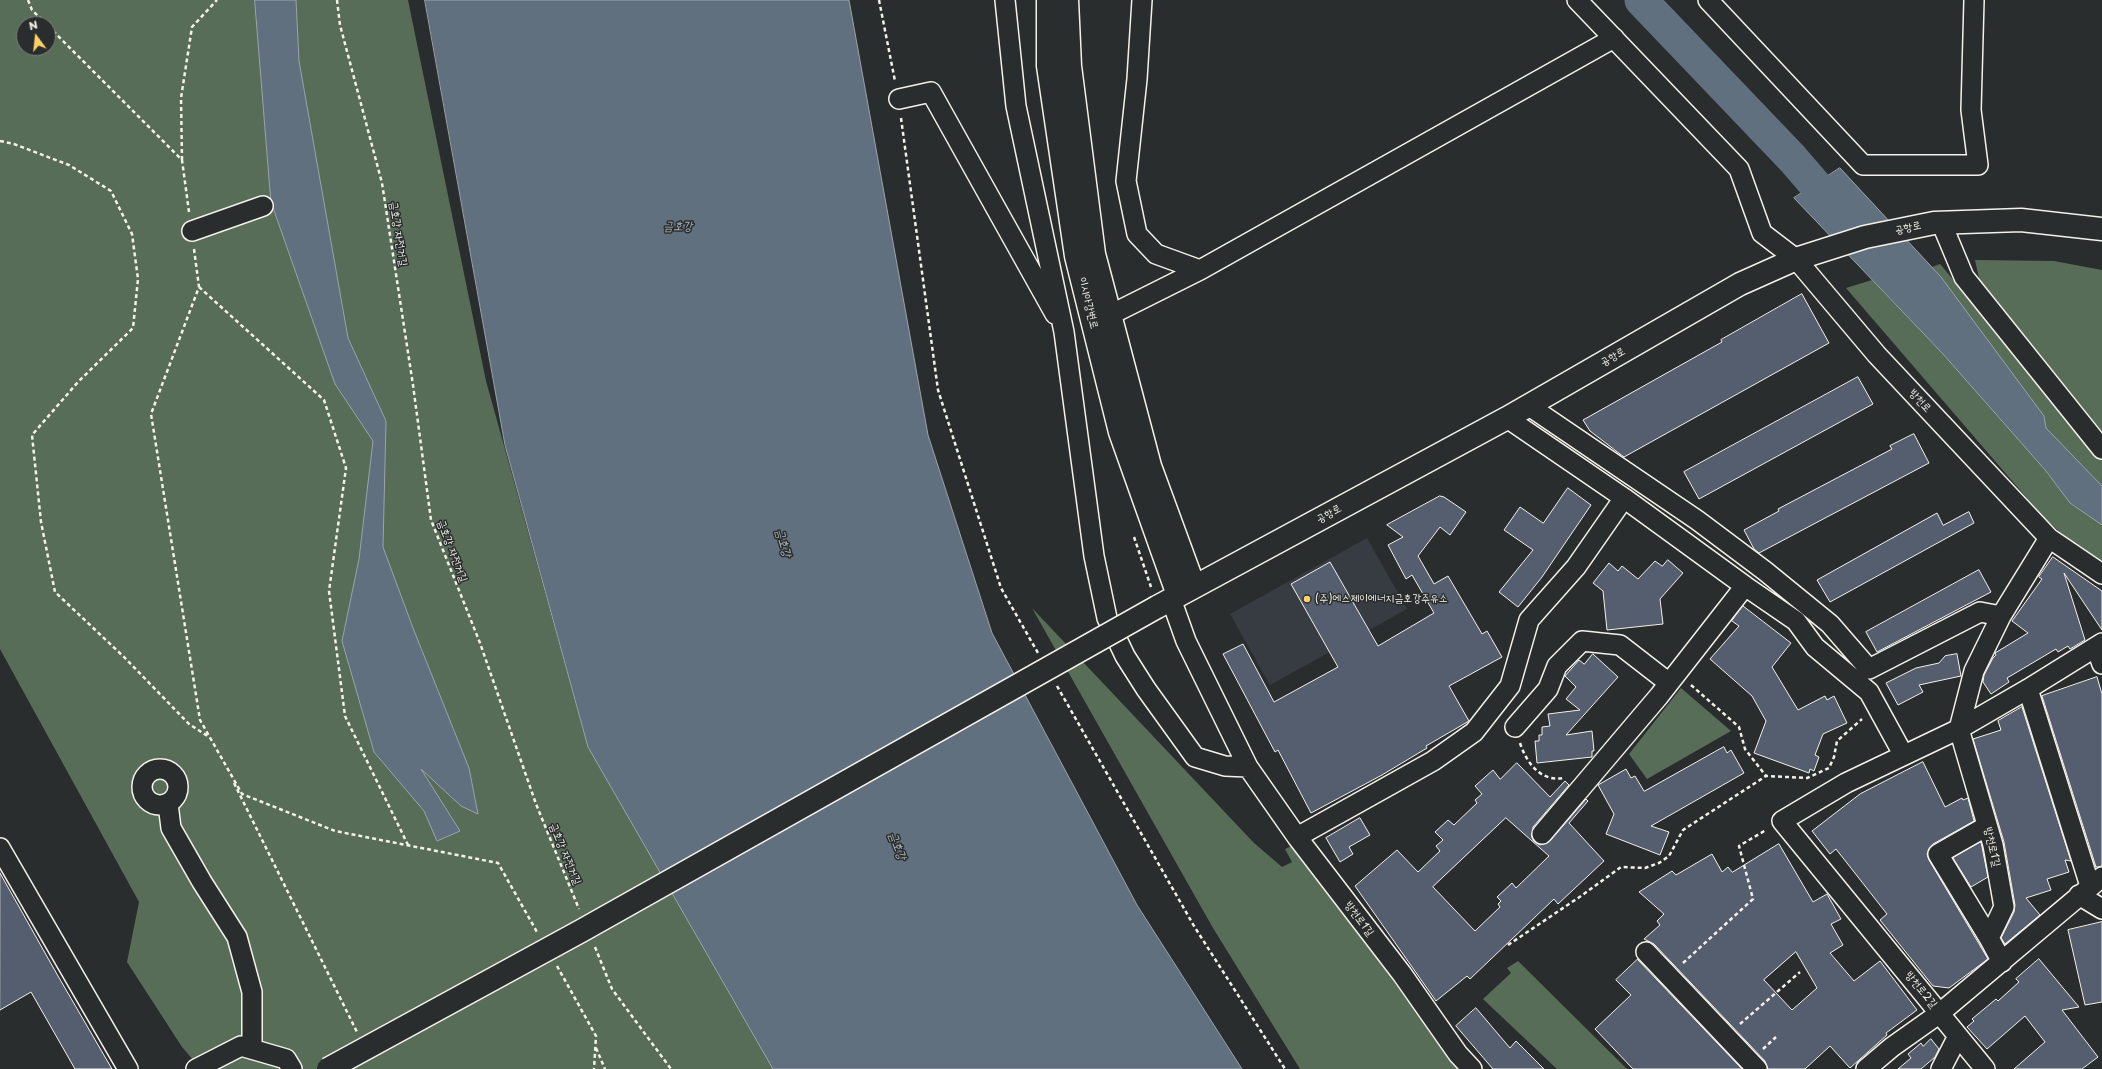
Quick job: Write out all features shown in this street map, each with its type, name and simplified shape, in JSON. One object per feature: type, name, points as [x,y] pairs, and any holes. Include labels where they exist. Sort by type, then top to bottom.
[{"type":"main road","name":"이시아강변로","points":[[1048,0],[1048,66],[1076,256],[1120,432],[1175,597]]},
{"type":"main road","name":"이시아강변로","points":[[1067,0],[1070,66],[1094,254],[1150,466],[1175,597]]},
{"type":"main road","name":"공항로","points":[[328,1069],[581,931],[1175,597],[1529,406],[1740,284],[1796,259],[1865,237],[1941,222],[2021,220],[2102,229]]},
{"type":"street","points":[[1005,0],[1016,106],[1064,332],[1094,556],[1107,618],[1125,656],[1146,689],[1195,756],[1225,766],[1248,767]]},
{"type":"street","points":[[1142,0],[1126,181],[1137,234],[1156,254],[1200,270]]},
{"type":"street","name":"방천로","points":[[1577,0],[1739,169],[1762,233],[1796,259],[1877,354],[2049,538],[2102,574]]},
{"type":"street","points":[[1708,0],[1863,165],[1978,165],[1971,110],[1974,0]]},
{"type":"street","points":[[1110,315],[1200,270],[1614,38]]},
{"type":"street","points":[[898,99],[931,92],[1064,332]]},
{"type":"street","points":[[192,231],[263,206]]},
{"type":"street","points":[[1941,222],[1964,277],[2102,448]]},
{"type":"street","points":[[1529,406],[1697,520],[1765,571],[1830,624],[1869,669],[1980,612],[2001,616]]},
{"type":"street","points":[[1507,418],[1624,498],[1796,621],[1815,647],[1869,692],[1903,754]]},
{"type":"street","points":[[1297,836],[1433,761],[1474,732],[1510,686],[1529,620],[1576,567],[1624,498]]},
{"type":"street","points":[[1958,729],[1974,671],[2001,616],[2049,538]]},
{"type":"street","points":[[1542,834],[1673,678],[1745,586]]},
{"type":"street","name":"방천로1길","points":[[1175,597],[1186,640],[1248,767],[1297,836],[1402,974],[1458,1054],[1472,1069]]},
{"type":"street","points":[[1515,727],[1548,689],[1557,666],[1582,641],[1620,645],[1673,678]]},
{"type":"street","points":[[1782,820],[1846,783],[1903,754],[1958,729],[2028,689],[2100,652]]},
{"type":"street","points":[[2028,689],[2090,886],[2102,909]]},
{"type":"street","name":"방천로1길","points":[[1958,729],[1993,845],[2004,907],[1989,938]]},
{"type":"street","points":[[168,804],[172,828],[202,882],[238,936],[252,992],[252,1049]]},
{"type":"street","name":"방천로2길","points":[[1782,820],[1940,1013],[2090,886]]},
{"type":"street","points":[[1987,826],[1938,854],[2002,962]]},
{"type":"street","points":[[0,848],[128,1069]]},
{"type":"street","points":[[1646,952],[1757,1069]]},
{"type":"street","points":[[1866,1069],[1892,1047],[1940,1013],[1985,1069]]},
{"type":"street","points":[[1941,1069],[1958,1036]]},
{"type":"street","points":[[196,1069],[241,1046],[286,1059],[292,1069]]},
{"type":"path","points":[[28,0],[32,10],[38,16]]},
{"type":"path","points":[[217,0],[192,27],[181,98],[182,160],[199,287],[151,414],[200,720],[242,794],[335,831],[498,863],[538,933]]},
{"type":"path","name":"금호강 자전거길","points":[[337,0],[340,25],[382,183],[413,385],[431,520],[480,643],[536,804],[582,915]]},
{"type":"path","points":[[879,0],[898,99],[938,390],[1001,588],[1040,657]]},
{"type":"path","points":[[56,34],[182,160]]},
{"type":"path","points":[[0,141],[14,144],[68,165],[111,191],[132,234],[138,279],[133,328],[78,382],[32,435],[41,522],[55,592],[124,657],[189,724],[210,738],[258,829],[359,1035]]},
{"type":"path","points":[[199,287],[324,400],[346,468],[329,591],[345,716],[408,846]]},
{"type":"path","points":[[1673,678],[1739,727],[1745,749],[1766,776]]},
{"type":"path","points":[[1056,684],[1194,926],[1285,1069]]},
{"type":"path","points":[[1508,945],[1582,896],[1621,867],[1645,868],[1659,863],[1669,856],[1683,830],[1766,776],[1807,778],[1829,768],[1834,758],[1837,741],[1859,721],[1879,711]]},
{"type":"path","points":[[1515,727],[1522,749],[1530,765],[1542,776],[1557,779],[1594,772]]},
{"type":"path","points":[[1669,976],[1753,899],[1739,846],[1782,820]]},
{"type":"path","points":[[594,944],[612,989],[671,1069]]},
{"type":"path","points":[[553,960],[596,1036],[594,1069]]},
{"type":"path","points":[[1726,1037],[1800,972]]},
{"type":"path","points":[[595,1046],[605,1069]]},
{"type":"shaded area","points":[[1367,538],[1407,609],[1270,685],[1230,614]]},
{"type":"green space","points":[[0,0],[408,0],[486,381],[588,747],[792,1069],[201,1069],[182,1047],[127,962],[139,902],[0,649]]},
{"type":"green space","points":[[1975,260],[2054,261],[2102,270],[2102,438],[1980,283]]},
{"type":"green space","points":[[1940,264],[2102,457],[2102,486],[2045,428],[2044,416],[1932,267]]},
{"type":"green space","points":[[1872,280],[1943,354],[2046,471],[2070,503],[2102,525],[2102,561],[2070,541],[2044,518],[1846,288]]},
{"type":"green space","points":[[1032,608],[1254,843],[1282,867],[1292,862],[1285,849],[1294,845],[1458,1069],[1300,1069],[1213,928]]},
{"type":"green space","points":[[1681,688],[1731,731],[1647,779],[1629,754]]},
{"type":"green space","points":[[1518,961],[1627,1069],[1557,1069],[1483,999],[1511,973],[1507,968]]},
{"type":"water","points":[[255,0],[296,0],[299,61],[348,338],[386,421],[383,547],[413,628],[469,768],[478,814],[461,806],[421,769],[460,831],[437,841],[424,811],[374,752],[342,641],[359,559],[373,441],[335,384],[271,202]]},
{"type":"water","name":"금호강","points":[[425,0],[849,0],[928,435],[992,633],[1137,905],[1242,1069],[773,1069],[588,747],[505,445]]},
{"type":"water","points":[[1840,168],[1941,277],[2044,416],[2046,428],[2102,486],[2102,525],[2070,503],[2046,471],[1943,354],[1794,198]]},
{"type":"building","points":[[1802,294],[1829,343],[1624,457],[1590,431],[1583,420],[1722,342],[1721,340]]},
{"type":"building","points":[[1858,377],[1873,404],[1699,499],[1684,472]]},
{"type":"building","points":[[1914,434],[1929,463],[1759,553],[1754,549],[1744,530],[1779,511],[1778,509],[1892,449],[1890,446]]},
{"type":"building","points":[[1568,488],[1591,505],[1542,577],[1518,607],[1499,592],[1533,550],[1504,530],[1520,507],[1543,523]]},
{"type":"building","points":[[1440,496],[1444,497],[1466,512],[1450,535],[1440,527],[1418,556],[1434,584],[1448,576],[1482,634],[1487,631],[1502,657],[1449,686],[1469,721],[1426,746],[1427,748],[1382,775],[1311,813],[1278,750],[1275,752],[1223,654],[1243,644],[1274,702],[1338,667],[1291,584],[1330,562],[1378,646],[1434,613],[1412,575],[1406,579],[1388,545],[1403,537],[1387,525]]},
{"type":"building","points":[[1969,512],[1974,523],[1830,602],[1817,580],[1937,513],[1943,525]]},
{"type":"building","points":[[2053,557],[2102,591],[2102,630],[2064,573],[2085,640],[2070,649],[2068,646],[2058,652],[2056,649],[2007,678],[2009,682],[1991,694],[1983,682],[1984,675],[1996,655],[1995,653],[2028,633],[2012,621],[2042,579],[2039,577]]},
{"type":"building","points":[[1668,560],[1683,573],[1660,599],[1663,624],[1607,630],[1603,591],[1593,583],[1609,563],[1618,571],[1622,566],[1638,579],[1655,561],[1662,566]]},
{"type":"building","points":[[1979,570],[1991,592],[1877,652],[1866,632]]},
{"type":"building","points":[[1743,606],[1791,643],[1772,667],[1798,710],[1825,696],[1827,700],[1834,696],[1847,723],[1823,734],[1815,755],[1819,757],[1814,771],[1810,769],[1809,773],[1754,753],[1766,721],[1752,696],[1710,659],[1739,626],[1732,621]]},
{"type":"building","points":[[1593,654],[1618,677],[1566,735],[1592,731],[1594,751],[1592,751],[1592,757],[1537,763],[1535,741],[1539,741],[1539,735],[1542,735],[1542,727],[1550,726],[1548,714],[1580,710],[1566,699],[1576,687],[1565,676],[1579,660],[1584,664]]},
{"type":"building","points":[[1957,654],[1961,676],[1919,685],[1923,692],[1898,705],[1886,683],[1916,668],[1939,663],[1945,656]]},
{"type":"building","points":[[2097,677],[2102,694],[2102,866],[2096,867],[2042,696]]},
{"type":"building","points":[[2022,707],[2071,861],[2065,860],[2069,872],[2047,879],[2051,890],[2026,898],[2040,915],[2005,944],[2001,938],[2014,912],[2015,905],[2004,842],[1973,739],[2001,730],[1998,721]]},
{"type":"building","points":[[1724,747],[1727,753],[1731,750],[1744,773],[1651,826],[1669,832],[1660,855],[1606,834],[1614,814],[1598,785],[1626,769],[1631,778],[1635,776],[1644,791]]},
{"type":"building","points":[[1923,762],[1945,807],[1962,798],[1963,800],[1968,798],[1974,821],[1933,844],[1927,854],[1929,860],[1988,959],[1949,988],[1933,986],[1880,920],[1887,914],[1836,849],[1830,854],[1812,831],[1860,794]]},
{"type":"building","points":[[1517,763],[1550,797],[1565,781],[1569,785],[1533,827],[1532,837],[1535,842],[1540,845],[1550,841],[1586,799],[1588,801],[1569,823],[1604,861],[1558,904],[1554,899],[1470,979],[1467,976],[1436,1001],[1355,886],[1397,850],[1418,872],[1440,851],[1436,846],[1443,840],[1435,832],[1448,820],[1454,825],[1477,803],[1475,800],[1482,794],[1475,786],[1493,770],[1500,779]],"holes":[[[1506,818],[1549,856],[1516,888],[1512,883],[1497,897],[1501,901],[1498,904],[1500,907],[1475,931],[1433,887]]]},
{"type":"building","points":[[1360,818],[1370,835],[1349,847],[1353,854],[1340,862],[1326,838]]},
{"type":"building","points":[[1981,842],[1988,877],[1971,887],[1953,858]]},
{"type":"building","points":[[1779,844],[1813,902],[1827,894],[1841,919],[1831,924],[1843,945],[1830,953],[1854,981],[1880,961],[1917,1010],[1886,1033],[1887,1035],[1850,1068],[1830,1046],[1805,1069],[1768,1069],[1765,1061],[1654,944],[1644,939],[1660,925],[1657,921],[1664,914],[1639,892],[1672,871],[1676,875],[1712,854],[1722,872],[1728,867],[1732,872]],"holes":[[[1796,952],[1817,988],[1792,1010],[1764,980]]]},
{"type":"building","points":[[0,873],[112,1069],[75,1069],[31,992],[0,1010]]},
{"type":"building","points":[[2102,922],[2102,1002],[2085,1005],[2068,930]]},
{"type":"building","points":[[1638,959],[1742,1069],[1633,1069],[1595,1029],[1631,995],[1616,980]]},
{"type":"building","points":[[2039,959],[2079,1007],[2062,1010],[2098,1057],[2082,1069],[2014,1069],[2045,1042],[2025,1016],[1987,1049],[1967,1027],[1974,1021],[1972,1019],[1996,999],[1998,1001],[2019,982],[2016,979]]},
{"type":"building","points":[[1476,1008],[1510,1048],[1516,1041],[1544,1069],[1493,1069],[1456,1026]]},
{"type":"building","points":[[1931,1039],[1939,1049],[1935,1057],[1921,1069],[1898,1069],[1911,1058],[1908,1054],[1921,1043],[1923,1046]]},
{"type":"waterway","points":[[1641,0],[1792,158],[1844,218]]},
{"type":"place","name":"(주)에스제이에너지금호강주유소","points":[[1307,599]]}]
